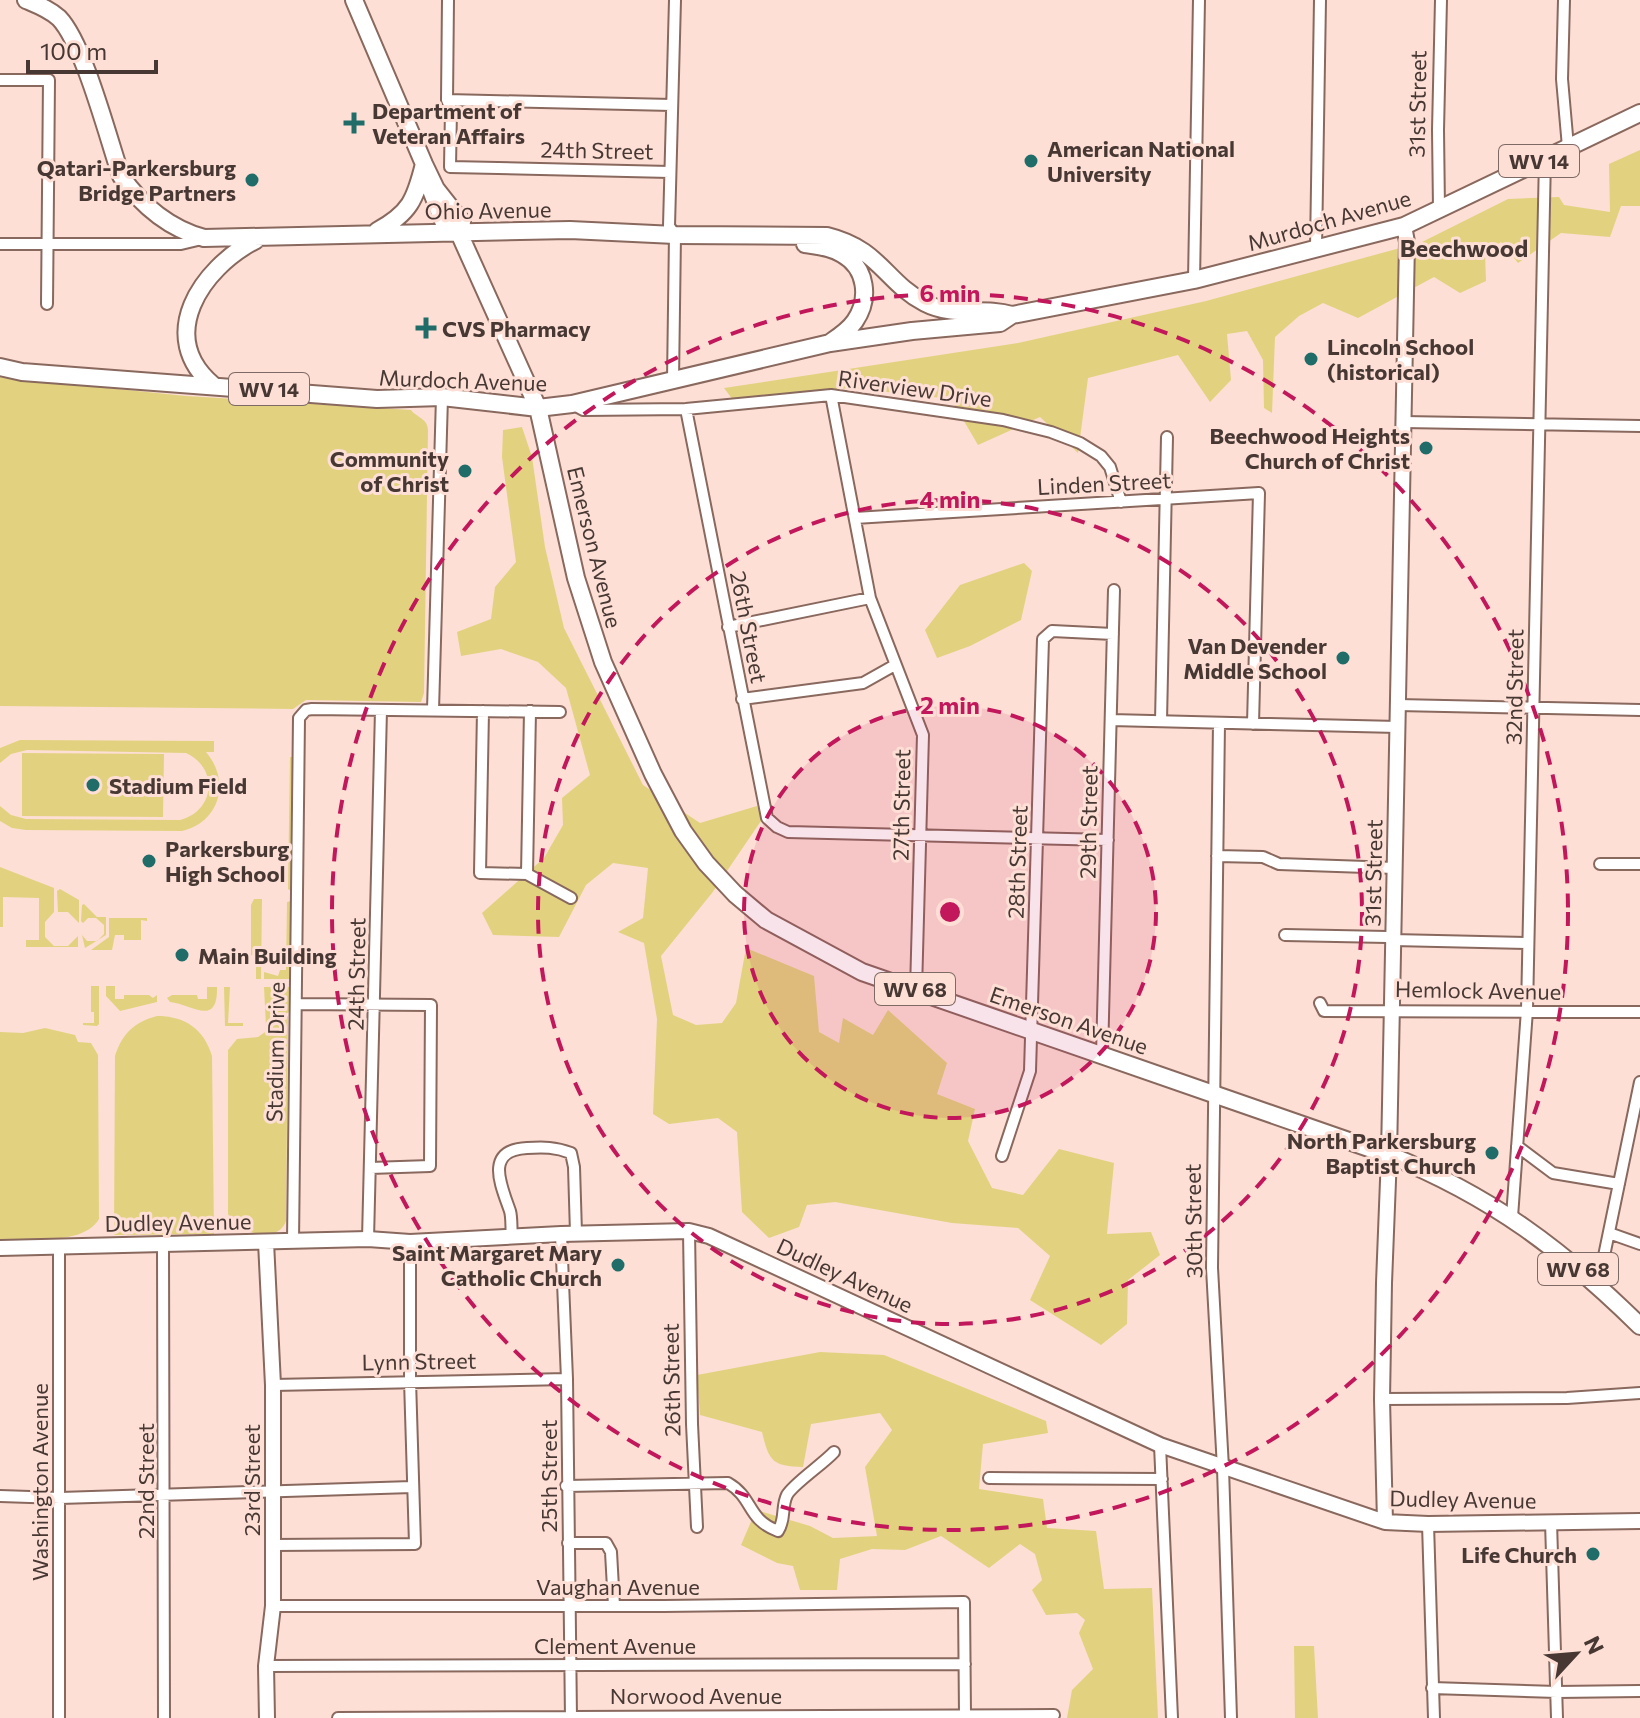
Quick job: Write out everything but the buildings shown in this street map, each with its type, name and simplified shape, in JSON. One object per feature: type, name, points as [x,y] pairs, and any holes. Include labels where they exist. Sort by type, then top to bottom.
[{"type":"main road","points":[[26,0],[48,9],[74,41],[121,176],[132,192],[164,221],[183,232],[204,238]]},
{"type":"main road","points":[[354,0],[424,164],[445,226],[459,233]]},
{"type":"main road","name":"Murdoch Avenue","points":[[0,367],[22,372],[377,399],[442,397],[538,408],[572,404],[830,343],[1000,323],[1012,315],[1194,280],[1404,226],[1640,113]]},
{"type":"main road","points":[[373,233],[394,222],[409,207],[418,189],[424,164]]},
{"type":"main road","name":"Ohio Avenue","points":[[204,238],[570,230],[675,241],[827,236],[846,241],[877,261],[915,296],[944,310]]},
{"type":"main road","name":"WV 68","points":[[459,233],[538,408]]},
{"type":"main road","points":[[788,235],[805,244],[841,253],[858,268],[862,278],[865,289],[862,309],[849,329],[830,343]]},
{"type":"main road","points":[[214,386],[191,358],[186,336],[189,314],[217,266],[261,238]]},
{"type":"main road","points":[[912,331],[944,310]]},
{"type":"main road","name":"Murdoch Avenue","points":[[944,310],[998,311],[1012,315]]},
{"type":"main road","name":"Emerson Avenue","points":[[538,408],[576,578],[589,623],[626,716],[683,831],[716,873],[766,920],[851,966],[1438,1174],[1512,1217],[1598,1285],[1640,1326]]},
{"type":"street","name":"24th Street","points":[[448,0],[450,167],[670,172]]},
{"type":"street","points":[[673,381],[675,241],[669,226],[675,0]]},
{"type":"street","points":[[1194,280],[1199,0]]},
{"type":"street","points":[[1316,248],[1320,0]]},
{"type":"street","name":"31st Street","points":[[1439,209],[1441,0]]},
{"type":"street","points":[[1564,0],[1562,79],[1568,147]]},
{"type":"street","points":[[0,80],[49,80],[47,304]]},
{"type":"street","points":[[447,100],[672,105]]},
{"type":"street","name":"32nd Street","points":[[1512,1217],[1527,1010],[1545,158]]},
{"type":"street","name":"31st Street","points":[[1385,1522],[1382,1399],[1398,727],[1407,242],[1404,226]]},
{"type":"street","name":"Ohio Avenue","points":[[0,244],[181,244],[204,238]]},
{"type":"street","name":"Riverview Drive","points":[[572,404],[583,410],[686,409],[831,395],[1003,420],[1066,437],[1101,456],[1110,467],[1121,502]]},
{"type":"street","name":"27th Street","points":[[831,395],[870,598],[923,735],[916,990]]},
{"type":"street","points":[[433,710],[442,397]]},
{"type":"street","name":"26th Street","points":[[686,409],[764,812],[777,827],[796,832],[920,836]]},
{"type":"street","points":[[1403,422],[1640,426]]},
{"type":"street","points":[[1161,721],[1167,437]]},
{"type":"street","name":"Linden Street","points":[[855,518],[1259,493],[1253,724]]},
{"type":"street","name":"29th Street","points":[[1102,1055],[1114,590]]},
{"type":"street","points":[[728,627],[870,598]]},
{"type":"street","name":"28th Street","points":[[1002,1156],[1030,1071],[1043,639],[1052,631],[1113,634]]},
{"type":"street","points":[[742,699],[863,683],[895,665]]},
{"type":"street","points":[[1398,705],[1640,710]]},
{"type":"street","name":"Stadium Drive","points":[[293,1242],[299,718],[306,710],[312,709],[381,710]]},
{"type":"street","name":"24th Street","points":[[368,1239],[381,710]]},
{"type":"street","points":[[381,710],[560,712]]},
{"type":"street","points":[[483,711],[480,873],[527,874],[571,898]]},
{"type":"street","points":[[527,874],[530,711]]},
{"type":"street","points":[[1111,720],[1398,727]]},
{"type":"street","name":"30th Street","points":[[1219,723],[1212,1268],[1223,1468],[1231,1718]]},
{"type":"street","points":[[920,836],[1108,840]]},
{"type":"street","points":[[1217,856],[1263,857],[1279,864],[1395,868]]},
{"type":"street","points":[[1600,864],[1640,864]]},
{"type":"street","points":[[1285,935],[1528,943]]},
{"type":"street","name":"Hemlock Avenue","points":[[1320,1003],[1324,1011],[1640,1012]]},
{"type":"street","points":[[296,1004],[431,1005],[430,1166],[370,1168]]},
{"type":"street","points":[[1598,1285],[1640,1082]]},
{"type":"street","name":"25th Street","points":[[512,1236],[511,1213],[500,1190],[499,1162],[506,1152],[514,1148],[552,1146],[571,1153],[574,1167],[568,1233],[566,1486],[571,1606],[571,1717]]},
{"type":"street","points":[[1517,1146],[1553,1173],[1619,1184]]},
{"type":"street","name":"26th Street","points":[[689,1231],[691,1409],[697,1527]]},
{"type":"street","name":"Dudley Avenue","points":[[0,1248],[368,1239],[410,1242],[568,1233],[689,1231],[709,1236],[1160,1445],[1385,1522],[1640,1521]]},
{"type":"street","points":[[1609,1233],[1640,1244]]},
{"type":"street","name":"23rd Street","points":[[266,1242],[273,1385],[273,1606],[266,1666],[267,1718]]},
{"type":"street","points":[[273,1545],[415,1544],[410,1242]]},
{"type":"street","name":"22nd Street","points":[[163,1244],[164,1718]]},
{"type":"street","name":"Washington Avenue","points":[[59,1247],[59,1718]]},
{"type":"street","name":"Lynn Street","points":[[273,1385],[567,1379]]},
{"type":"street","points":[[1382,1399],[1567,1398],[1640,1393]]},
{"type":"street","points":[[1160,1445],[1172,1718]]},
{"type":"street","points":[[566,1486],[728,1483],[739,1489],[761,1524],[778,1531],[784,1522],[785,1499],[792,1488],[817,1470],[834,1452]]},
{"type":"street","points":[[989,1478],[1162,1479]]},
{"type":"street","points":[[0,1496],[60,1498],[412,1487]]},
{"type":"street","points":[[1551,1522],[1557,1718]]},
{"type":"street","points":[[1428,1524],[1434,1718]]},
{"type":"street","points":[[568,1543],[606,1543],[611,1552],[614,1606]]},
{"type":"street","name":"Vaughan Avenue","points":[[273,1606],[964,1602],[965,1664]]},
{"type":"street","points":[[965,1664],[965,1715]]},
{"type":"street","name":"Clement Avenue","points":[[266,1666],[965,1664]]},
{"type":"street","points":[[1432,1688],[1640,1691]]},
{"type":"street","name":"Norwood Avenue","points":[[338,1718],[1054,1715]]},
{"type":"shaded area","points":[[1640,150],[1640,206],[1621,206],[1610,237],[1561,233],[1518,263],[1501,242],[1485,253],[1486,281],[1460,293],[1434,277],[1358,318],[1323,303],[1299,316],[1275,337],[1272,413],[1264,408],[1263,360],[1247,331],[1227,334],[1231,380],[1210,402],[1178,355],[1088,378],[1078,453],[1040,417],[978,445],[951,399],[850,388],[733,400],[724,388],[1018,343],[1206,301],[1422,242],[1508,199],[1559,197],[1564,205],[1610,212],[1609,164]]},
{"type":"shaded area","points":[[0,377],[186,396],[411,410],[428,427],[424,693],[421,702],[306,700],[293,709],[0,706]]},
{"type":"shaded area","points":[[522,427],[532,457],[545,547],[564,628],[643,785],[700,823],[757,806],[763,818],[712,893],[661,956],[673,1015],[696,1025],[722,1023],[736,1003],[746,948],[814,976],[819,1032],[839,1043],[843,1018],[873,1035],[888,1010],[947,1063],[937,1094],[975,1109],[968,1141],[992,1188],[1023,1195],[1059,1149],[1114,1163],[1107,1234],[1151,1232],[1160,1255],[1128,1280],[1127,1324],[1101,1345],[1030,1300],[1050,1256],[1018,1228],[952,1223],[835,1202],[807,1205],[799,1227],[769,1238],[742,1212],[737,1132],[718,1118],[669,1124],[653,1114],[657,1019],[644,943],[618,932],[643,918],[648,868],[613,863],[586,885],[559,937],[493,935],[482,913],[544,858],[563,825],[562,798],[590,775],[566,688],[538,662],[501,649],[461,656],[457,632],[491,619],[495,587],[516,562],[502,457],[503,430]]},
{"type":"shaded area","points":[[1024,563],[1032,571],[1021,620],[970,646],[937,658],[925,630],[960,585]]},
{"type":"shaded area","points":[[20,740],[214,741],[214,752],[206,752],[218,775],[218,799],[205,819],[182,831],[12,828],[0,821],[0,806],[11,815],[26,819],[180,820],[200,808],[208,789],[204,769],[186,753],[27,750],[11,754],[0,763],[0,748]]},
{"type":"shaded area","name":"Stadium Field","points":[[22,753],[164,754],[163,817],[22,816]]},
{"type":"shaded area","points":[[290,757],[293,757],[291,891],[288,889]]},
{"type":"shaded area","points":[[0,867],[54,888],[54,912],[45,922],[45,937],[54,946],[68,946],[78,936],[78,947],[26,947],[26,940],[39,940],[39,898],[3,897],[3,927],[0,927]]},
{"type":"shaded area","points":[[60,889],[79,900],[79,923],[68,912],[58,912],[57,891]]},
{"type":"shaded area","points":[[254,899],[262,899],[261,979],[256,979],[256,956],[251,955],[251,905]]},
{"type":"shaded area","points":[[291,901],[290,979],[264,979],[264,972],[278,976],[280,970],[286,970],[287,902]]},
{"type":"shaded area","points":[[84,904],[97,917],[106,917],[106,935],[98,940],[104,934],[104,925],[96,918],[81,921]]},
{"type":"shaded area","points":[[109,918],[147,918],[147,921],[141,920],[141,940],[124,940],[124,935],[115,935],[112,950],[91,950],[109,937]]},
{"type":"shaded area","points":[[82,935],[87,941],[96,941],[85,948]]},
{"type":"shaded area","points":[[91,986],[99,986],[97,1026],[83,1025],[94,1023]]},
{"type":"shaded area","points":[[106,986],[115,986],[115,999],[124,999],[124,995],[149,995],[153,998],[157,995],[157,1002],[120,1011],[106,996]]},
{"type":"shaded area","points":[[207,987],[217,987],[213,1007],[208,1010],[170,1002],[167,998],[172,995],[197,995],[198,999],[207,999]]},
{"type":"shaded area","points":[[224,987],[230,987],[228,1023],[243,1023],[243,1026],[225,1026]]},
{"type":"shaded area","points":[[264,987],[290,987],[289,1012],[266,1027]]},
{"type":"shaded area","points":[[157,1016],[176,1018],[192,1026],[204,1038],[212,1056],[214,1234],[114,1235],[115,1056],[130,1030]]},
{"type":"shaded area","points":[[288,1016],[286,1221],[275,1233],[257,1234],[239,1226],[228,1214],[228,1050],[237,1039],[258,1037]]},
{"type":"shaded area","points":[[45,1028],[75,1035],[78,1042],[91,1043],[98,1055],[99,1219],[91,1228],[68,1237],[0,1239],[0,1032],[23,1033]]},
{"type":"shaded area","points":[[820,1352],[884,1355],[1046,1421],[1048,1433],[983,1444],[979,1489],[1043,1499],[1047,1528],[1096,1531],[1104,1589],[1152,1588],[1158,1718],[1067,1718],[1072,1690],[1093,1669],[1079,1633],[1085,1620],[1077,1613],[1046,1615],[1032,1590],[1042,1580],[1035,1554],[1020,1544],[989,1568],[941,1536],[905,1550],[872,1549],[840,1559],[837,1590],[800,1590],[793,1566],[777,1563],[741,1545],[756,1510],[810,1526],[833,1538],[877,1536],[865,1467],[892,1430],[880,1413],[811,1424],[803,1467],[774,1460],[767,1450],[762,1432],[700,1415],[697,1375]]},
{"type":"shaded area","points":[[1294,1646],[1314,1646],[1318,1718],[1295,1718]]},
{"type":"place","name":"Department of Veteran Affairs","points":[[354,123]]},
{"type":"place","name":"American National University","points":[[1031,161]]},
{"type":"place","name":"Qatari-Parkersburg Bridge Partners","points":[[252,180]]},
{"type":"place","name":"CVS Pharmacy","points":[[426,328]]},
{"type":"place","name":"Lincoln School (historical)","points":[[1311,359]]},
{"type":"place","name":"Beechwood Heights Church of Christ","points":[[1426,448]]},
{"type":"place","name":"Community of Christ","points":[[465,471]]},
{"type":"place","name":"Van Devender Middle School","points":[[1343,658]]},
{"type":"place","name":"Stadium Field","points":[[93,785]]},
{"type":"place","name":"Parkersburg High School","points":[[149,861]]},
{"type":"place","name":"Main Building","points":[[182,955]]},
{"type":"place","name":"North Parkersburg Baptist Church","points":[[1492,1153]]},
{"type":"place","name":"Saint Margaret Mary Catholic Church","points":[[618,1265]]},
{"type":"place","name":"Life Church","points":[[1593,1554]]},
{"type":"district","name":"Beechwood","points":[[1464,247]]}]
